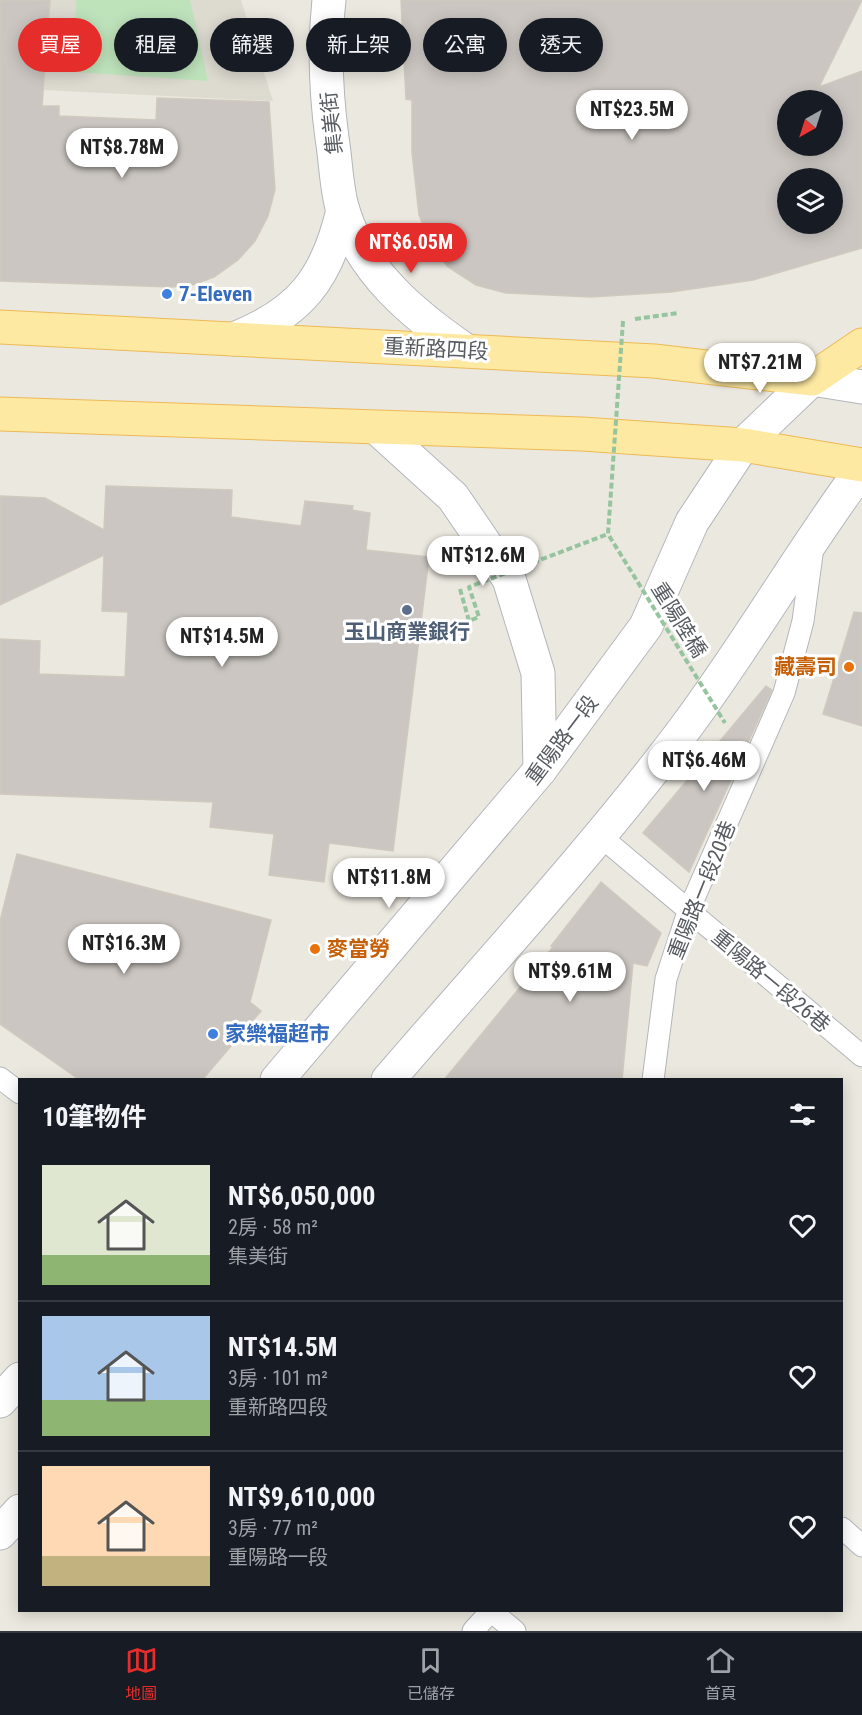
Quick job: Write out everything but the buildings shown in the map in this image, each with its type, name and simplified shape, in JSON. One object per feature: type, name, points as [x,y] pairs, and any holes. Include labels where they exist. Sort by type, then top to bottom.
[{"type":"main road","name":"集美街","points":[[329,0],[328,106],[343,210],[363,253],[391,291],[425,323],[465,350]]},
{"type":"main road","name":"集美街","points":[[234,339],[262,328],[278,318],[308,292],[328,258],[343,210]]},
{"type":"main road","name":"重新路四段","points":[[0,327],[654,361],[812,379]]},
{"type":"main road","points":[[812,379],[862,345]]},
{"type":"main road","points":[[812,379],[862,387]]},
{"type":"main road","name":"重陽路一段","points":[[279,1078],[540,770],[646,626],[692,522],[743,445],[812,379]]},
{"type":"main road","points":[[0,414],[582,434],[743,445],[862,467],[816,532],[732,663],[682,732],[599,835],[390,1078]]},
{"type":"main road","points":[[377,428],[453,497],[509,579],[538,672],[540,770]]},
{"type":"main road","points":[[0,1401],[18,1381]]},
{"type":"main road","points":[[0,1533],[18,1513]]},
{"type":"lane","name":"重陽路一段20巷","points":[[653,1078],[666,979],[688,912],[784,693],[803,621],[816,532]]},
{"type":"lane","name":"重陽路一段26巷","points":[[599,835],[862,1056]]},
{"type":"lane","points":[[0,1078],[18,1092]]},
{"type":"lane","points":[[843,1529],[862,1546]]},
{"type":"lane","points":[[473,1631],[490,1612]]},
{"type":"lane","points":[[492,1612],[515,1631]]},
{"type":"path","points":[[460,589],[469,621],[479,617],[469,587],[608,534],[623,321]]},
{"type":"path","name":"重陽陸橋","points":[[608,534],[725,723]]},
{"type":"shaded area","points":[[0,0],[241,0],[247,18],[210,18],[210,72],[264,72],[273,101],[0,88]]},
{"type":"green space","points":[[76,0],[190,0],[194,18],[114,18],[114,72],[198,72],[198,36],[208,81],[74,72],[102,72],[102,18],[76,18]]},
{"type":"place","name":"7-Eleven","points":[[167,294]]},
{"type":"place","name":"玉山商業銀行","points":[[407,610]]},
{"type":"place","name":"藏壽司","points":[[849,667]]},
{"type":"place","name":"麥當勞","points":[[315,949]]},
{"type":"place","name":"家樂福超市","points":[[213,1034]]}]
